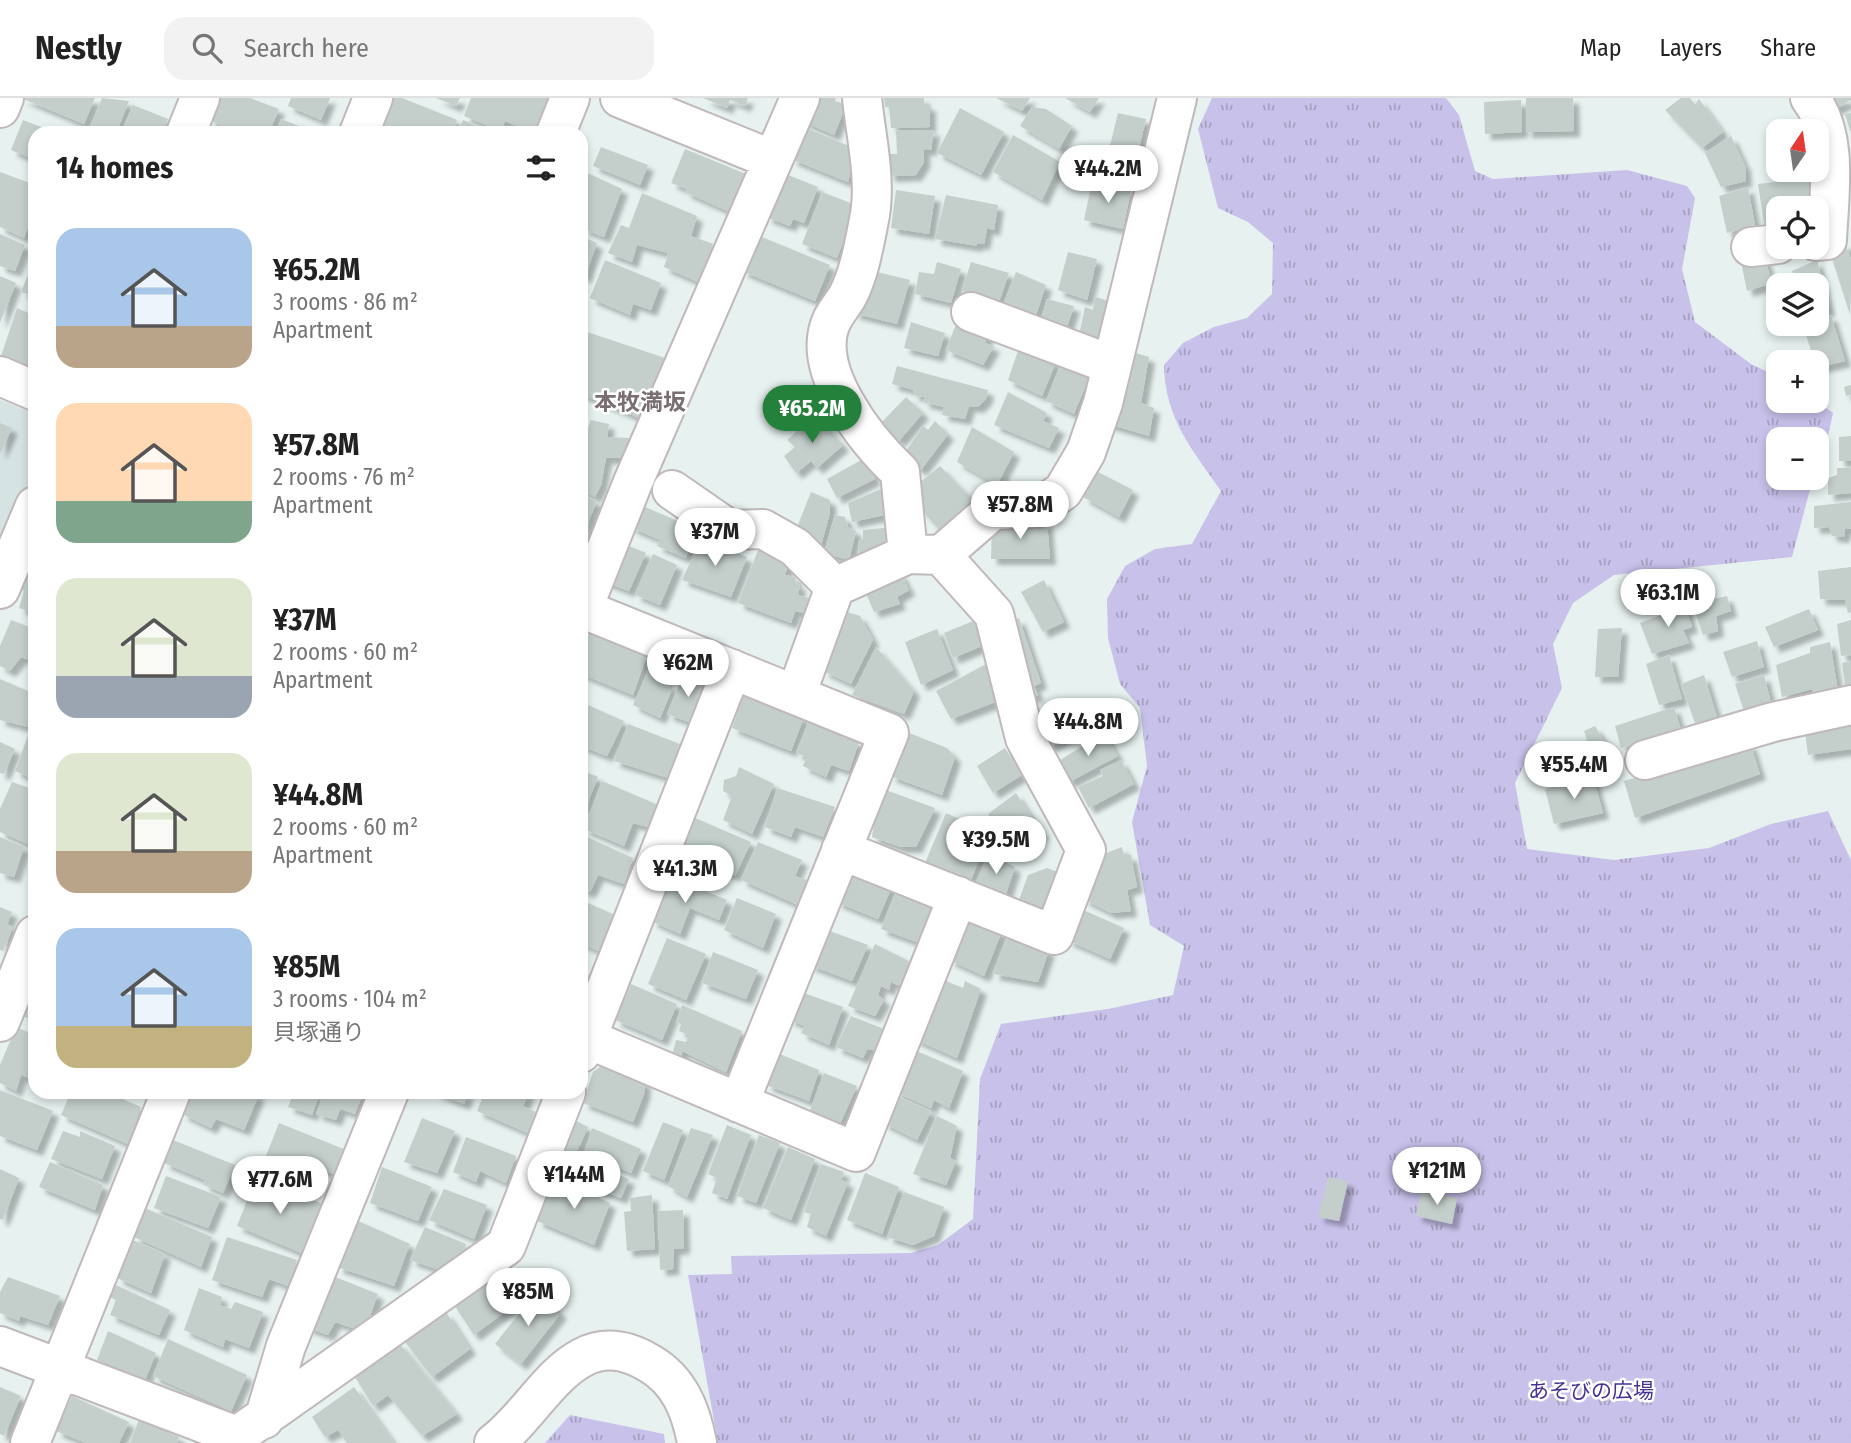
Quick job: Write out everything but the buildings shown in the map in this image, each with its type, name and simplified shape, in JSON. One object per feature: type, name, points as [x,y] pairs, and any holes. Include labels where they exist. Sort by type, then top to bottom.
[{"type":"street","points":[[0,108],[4,98]]},
{"type":"street","points":[[189,126],[200,98]]},
{"type":"street","points":[[362,126],[373,98]]},
{"type":"street","points":[[559,126],[570,98]]},
{"type":"street","points":[[620,98],[773,160]]},
{"type":"street","points":[[588,600],[649,485],[773,160],[800,98]]},
{"type":"street","points":[[841,850],[1054,935],[1086,850],[1025,738],[994,614],[924,554],[900,472],[877,450],[831,375],[826,354],[831,321],[847,297],[869,220],[872,198],[862,98]]},
{"type":"street","points":[[796,695],[835,587],[924,554],[993,510],[1038,508],[1063,491],[1086,452],[1112,365],[1177,98]]},
{"type":"street","points":[[1810,98],[1822,113],[1840,164],[1829,228]]},
{"type":"street","points":[[971,312],[1112,365]]},
{"type":"street","points":[[0,376],[28,388]]},
{"type":"street","points":[[649,485],[690,499],[730,530],[763,529],[795,547],[835,587]]},
{"type":"street","points":[[0,589],[28,523]]},
{"type":"street","points":[[588,613],[889,733],[739,1102]]},
{"type":"street","points":[[588,1029],[732,669]]},
{"type":"street","points":[[1645,760],[1773,722],[1851,705]]},
{"type":"street","points":[[588,1044],[739,1102],[856,1152],[958,896]]},
{"type":"street","points":[[0,1022],[28,952]]},
{"type":"street","points":[[30,1443],[169,1099]]},
{"type":"street","points":[[264,1419],[286,1346],[386,1099]]},
{"type":"street","points":[[0,1346],[237,1436],[506,1246],[563,1099]]},
{"type":"street","points":[[494,1443],[547,1386],[575,1362],[591,1353],[610,1350],[639,1357],[657,1368],[681,1393],[697,1443]]},
{"type":"shaded area","points":[[0,400],[28,411],[28,485],[0,551]]},
{"type":"green space","name":"あそびの広場","points":[[1212,98],[1446,98],[1459,115],[1475,171],[1493,179],[1627,170],[1687,186],[1695,198],[1682,269],[1695,322],[1751,364],[1766,371],[1766,413],[1829,413],[1829,410],[1833,413],[1829,432],[1829,427],[1766,427],[1766,490],[1810,490],[1792,557],[1614,575],[1573,603],[1553,644],[1562,688],[1515,783],[1527,849],[1614,860],[1709,848],[1771,824],[1828,811],[1851,860],[1851,1443],[718,1443],[688,1275],[732,1274],[731,1256],[911,1253],[938,1245],[973,1219],[980,1079],[1001,1024],[1108,1009],[1173,995],[1184,946],[1150,925],[1132,822],[1147,766],[1140,708],[1120,684],[1108,638],[1107,599],[1125,566],[1155,549],[1192,544],[1221,491],[1190,447],[1175,418],[1169,402],[1164,365],[1183,343],[1214,327],[1247,318],[1272,294],[1273,243],[1248,222],[1218,208],[1198,129]]},
{"type":"green space","points":[[570,1415],[664,1434],[665,1443],[545,1443]]},
{"type":"district","name":"本牧満坂","points":[[640,402]]}]
